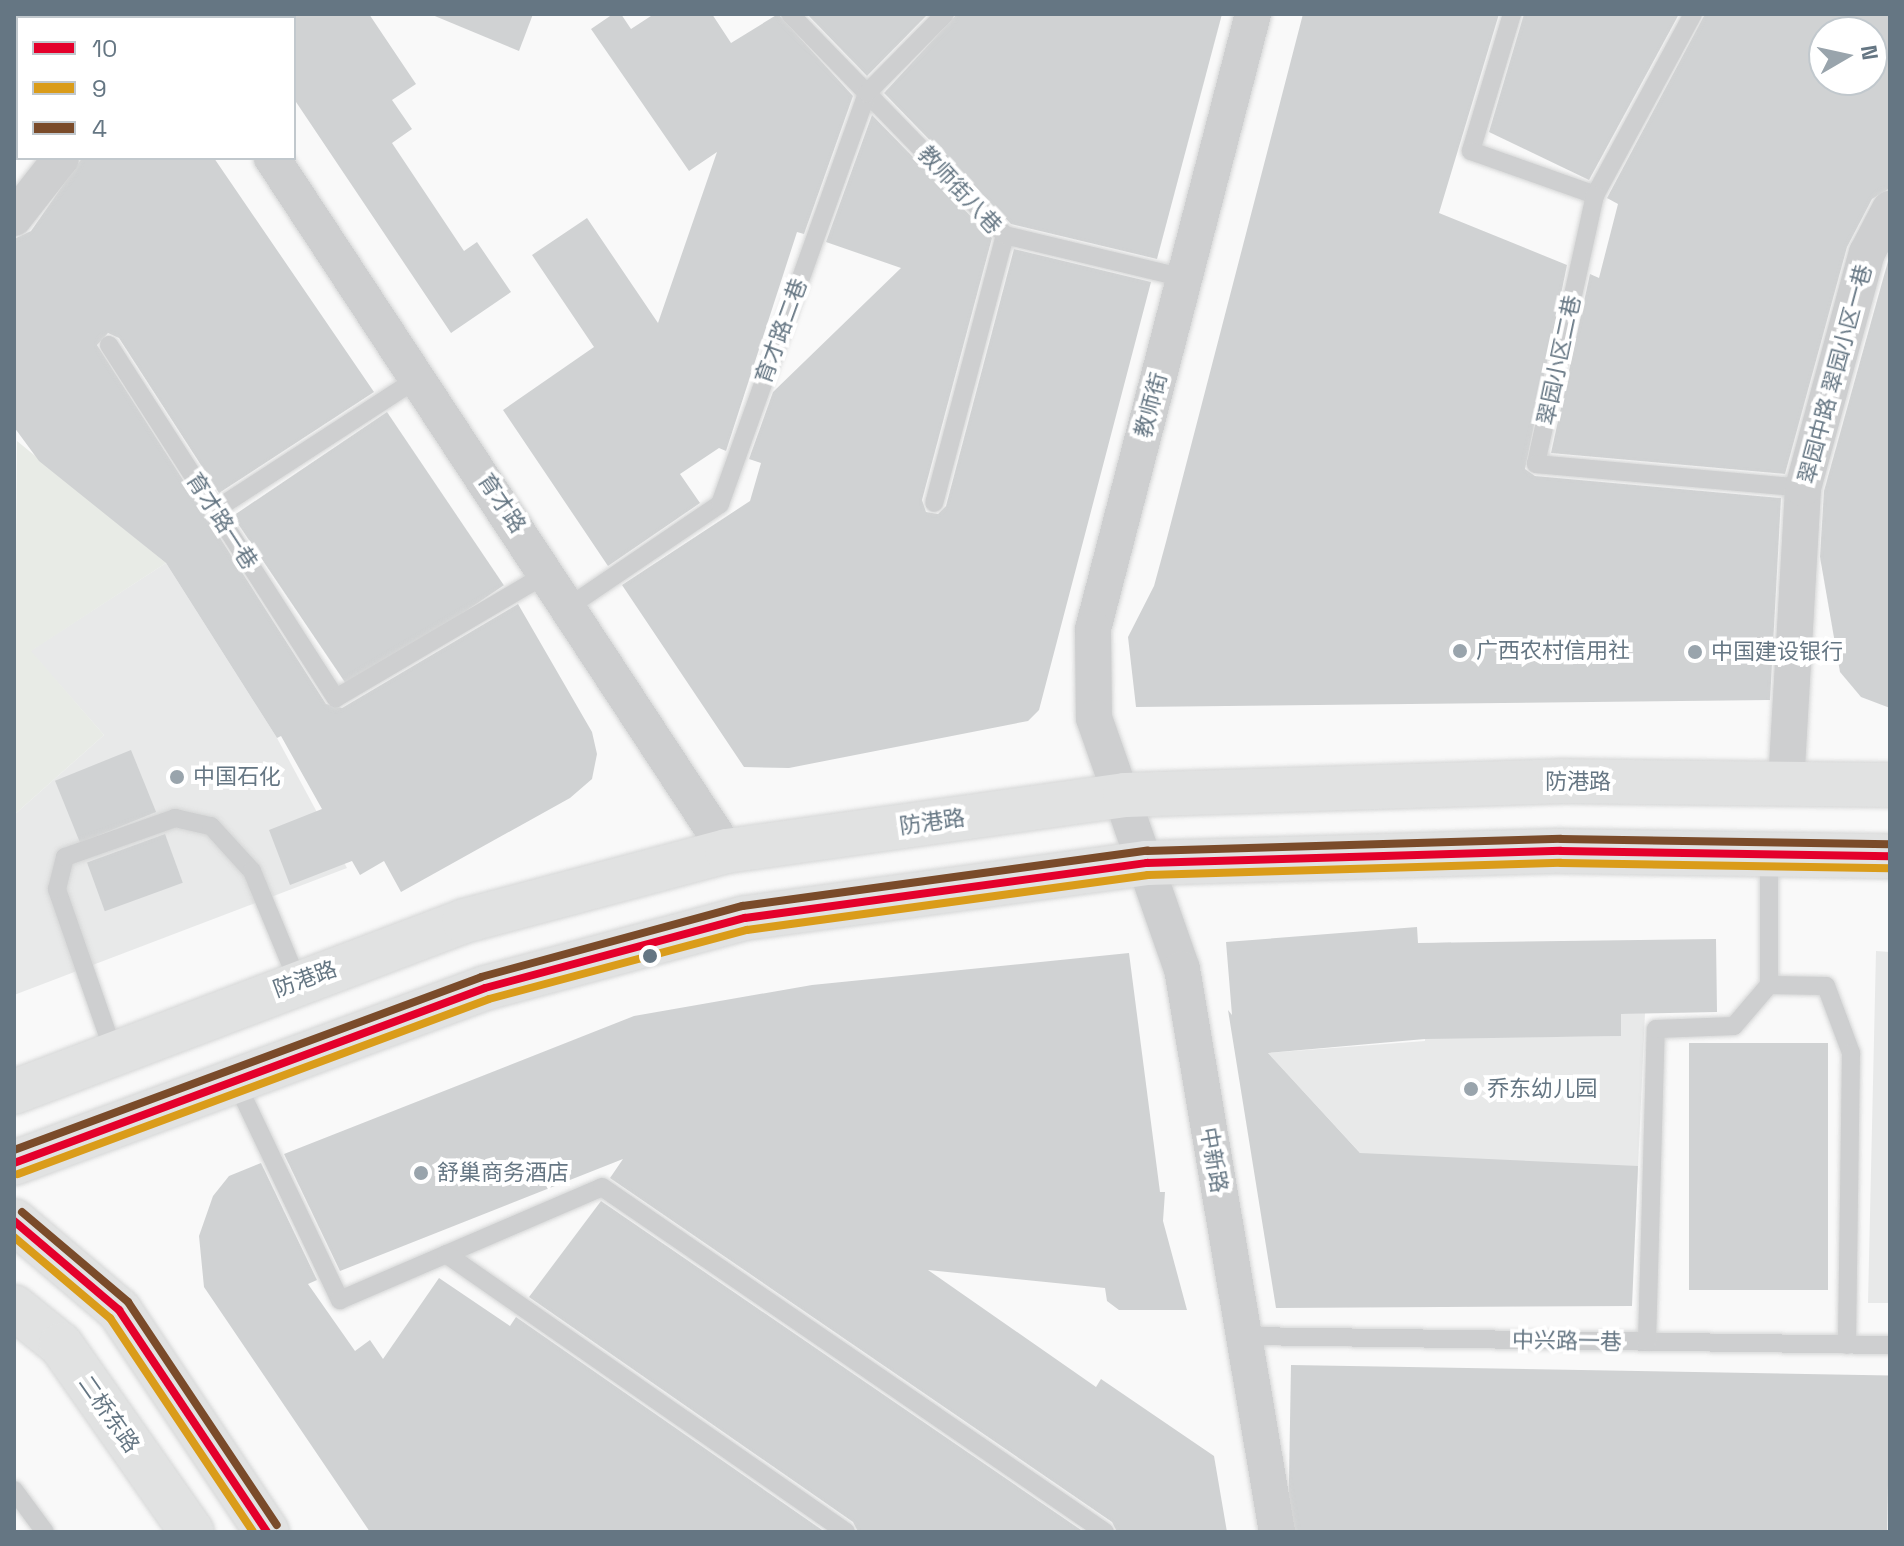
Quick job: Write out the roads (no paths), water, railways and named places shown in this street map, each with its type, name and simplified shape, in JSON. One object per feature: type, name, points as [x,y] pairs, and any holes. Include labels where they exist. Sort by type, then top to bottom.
[{"type":"highway","name":"防港路","points":[[14,1092],[464,921],[727,851],[1125,795],[1560,781],[1890,785]]},
{"type":"highway","points":[[14,1163],[485,988],[745,918],[1147,863],[1561,851],[1890,856]]},
{"type":"highway","points":[[14,1221],[119,1310],[267,1532]]},
{"type":"highway","name":"二桥东路","points":[[14,1307],[61,1345],[192,1532]]},
{"type":"street","name":"教师街","points":[[1125,795],[1094,718],[1093,629],[1253,14]]},
{"type":"street","points":[[14,218],[59,160]]},
{"type":"street","name":"育才路","points":[[273,160],[570,606],[727,851]]},
{"type":"street","name":"翠园中路 翠园小区一巷","points":[[1786,784],[1803,488],[1867,253],[1890,209]]},
{"type":"street","name":"中新路","points":[[1125,795],[1182,969],[1277,1532]]},
{"type":"lane","name":"教师街八巷","points":[[790,14],[1005,235],[934,503]]},
{"type":"lane","name":"育才路二巷","points":[[570,606],[720,504],[867,93],[945,14]]},
{"type":"lane","points":[[1512,14],[1471,151],[1595,195]]},
{"type":"lane","name":"翠园小区二巷","points":[[1693,14],[1595,195],[1536,464],[1803,488]]},
{"type":"lane","points":[[1005,235],[1184,278]]},
{"type":"lane","name":"育才路一巷","points":[[109,345],[336,698],[548,573]]},
{"type":"lane","points":[[215,510],[418,378]]},
{"type":"lane","points":[[114,1053],[57,889],[65,857],[175,818],[211,826],[252,871],[298,982]]},
{"type":"lane","points":[[1647,1342],[1656,1029],[1734,1026],[1769,985],[1769,854]]},
{"type":"lane","points":[[1769,985],[1826,986],[1851,1053],[1847,1345]]},
{"type":"lane","points":[[235,1080],[340,1300],[602,1187],[1105,1532]]},
{"type":"lane","points":[[446,1254],[846,1532]]},
{"type":"lane","name":"中兴路一巷","points":[[1244,1336],[1890,1345]]},
{"type":"lane","points":[[14,1490],[45,1532]]},
{"type":"place","name":"广西农村信用社","points":[[1460,651]]},
{"type":"place","name":"中国建设银行","points":[[1695,652]]},
{"type":"place","name":"中国石化","points":[[177,777]]},
{"type":"place","name":"乔东幼儿园","points":[[1471,1089]]},
{"type":"place","name":"舒巢商务酒店","points":[[421,1173]]}]
